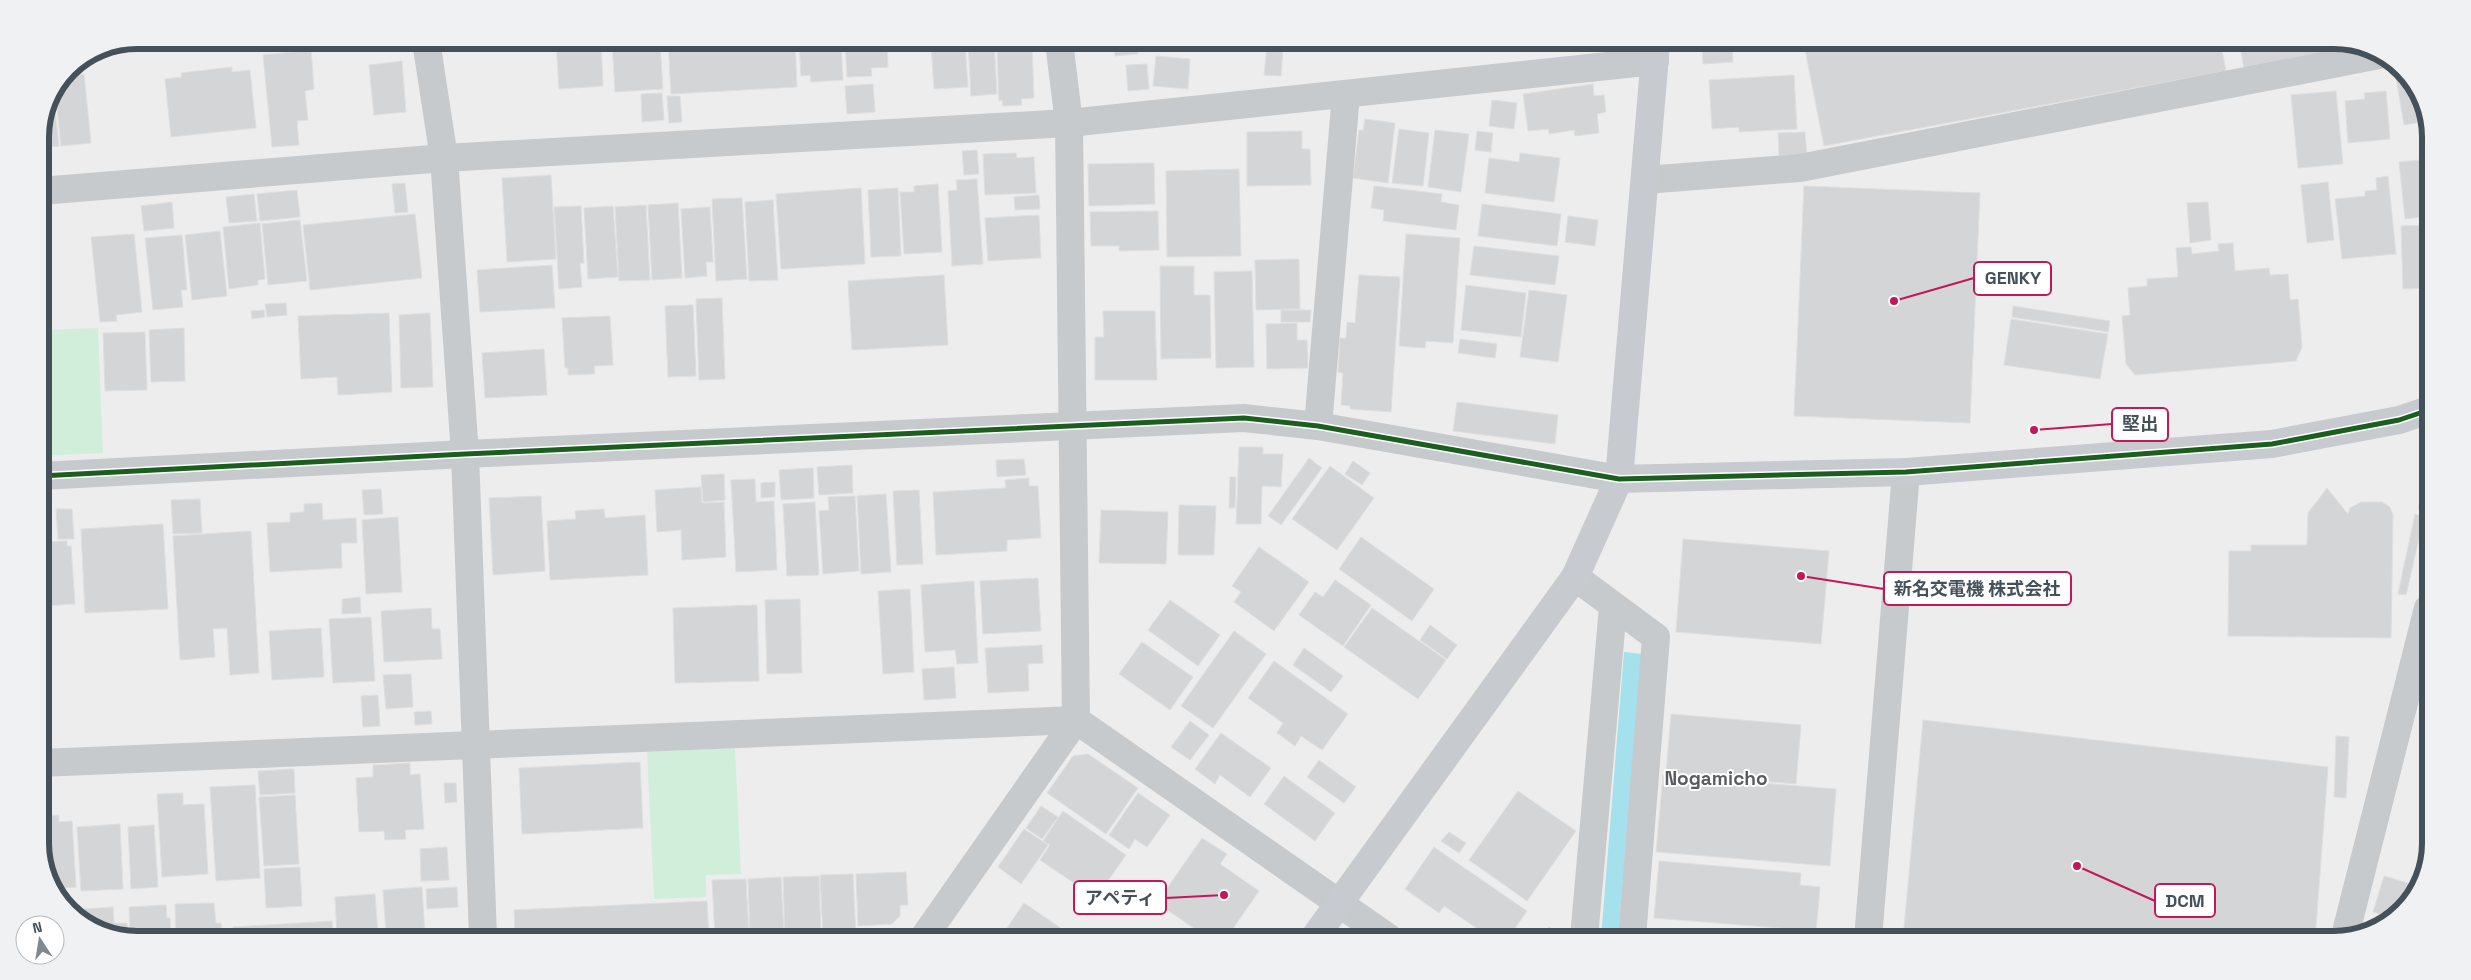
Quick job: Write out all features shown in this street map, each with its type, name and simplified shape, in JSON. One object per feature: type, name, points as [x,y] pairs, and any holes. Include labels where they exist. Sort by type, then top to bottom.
[{"type":"street","points":[[427,49],[444,158],[465,454],[483,931]]},
{"type":"street","points":[[928,931],[1076,720],[1069,123],[1060,49]]},
{"type":"street","points":[[49,189],[444,158],[1069,123],[1346,94],[1656,52],[1619,480],[1575,577],[1319,931]]},
{"type":"street","points":[[1645,180],[1800,168],[2370,57]]},
{"type":"street","points":[[1318,426],[1346,94]]},
{"type":"street","points":[[49,476],[465,454],[1244,418],[1318,426],[1619,480],[1906,472],[2272,444],[2399,420],[2422,412]]},
{"type":"street","points":[[1869,931],[1906,472]]},
{"type":"street","points":[[1575,577],[1656,637],[1633,931]]},
{"type":"street","points":[[1585,931],[1613,607]]},
{"type":"street","points":[[2346,930],[2422,632]]},
{"type":"street","points":[[49,762],[1076,720],[1379,931]]},
{"type":"green space","points":[[98,328],[103,453],[49,456],[49,330]]},
{"type":"green space","points":[[735,748],[741,874],[706,875],[706,897],[654,899],[647,752]]},
{"type":"water","points":[[1624,652],[1642,654],[1619,931],[1602,931]]},
{"type":"building","points":[[556,49],[601,49],[603,86],[559,89]]},
{"type":"building","points":[[612,49],[660,49],[663,89],[615,92]]},
{"type":"building","points":[[668,49],[795,49],[797,87],[671,94]]},
{"type":"building","points":[[799,49],[841,49],[843,80],[811,82],[810,75],[801,76]]},
{"type":"building","points":[[845,49],[887,49],[888,67],[871,68],[872,76],[847,77]]},
{"type":"building","points":[[931,49],[965,49],[968,87],[934,89]]},
{"type":"building","points":[[968,49],[994,49],[997,94],[971,96]]},
{"type":"building","points":[[1032,49],[1034,98],[1021,99],[1022,105],[1003,106],[1002,100],[999,101],[997,50]]},
{"type":"building","points":[[1114,49],[1138,49],[1138,54],[1115,56]]},
{"type":"building","points":[[1267,49],[1283,49],[1281,76],[1264,75]]},
{"type":"building","points":[[1702,49],[1732,49],[1733,62],[1703,64]]},
{"type":"building","points":[[1805,49],[2222,49],[2226,71],[1824,146]]},
{"type":"building","points":[[2241,49],[2342,50],[2244,70]]},
{"type":"building","points":[[311,50],[314,89],[305,91],[308,120],[297,121],[299,145],[272,147],[263,55]]},
{"type":"building","points":[[1156,56],[1190,59],[1188,89],[1153,86]]},
{"type":"building","points":[[402,61],[406,112],[374,115],[369,65]]},
{"type":"building","points":[[1147,64],[1149,89],[1128,91],[1126,65]]},
{"type":"building","points":[[232,67],[232,72],[250,70],[256,128],[171,137],[165,79],[182,77],[181,73]]},
{"type":"building","points":[[84,74],[91,143],[61,146],[56,101],[67,83],[75,75]]},
{"type":"building","points":[[2395,74],[2404,83],[2413,98],[2421,120],[2421,122],[2404,125]]},
{"type":"building","points":[[1794,75],[1797,129],[1739,132],[1739,127],[1712,129],[1709,80]]},
{"type":"building","points":[[873,84],[875,112],[847,114],[845,86]]},
{"type":"building","points":[[1593,84],[1594,96],[1604,95],[1606,112],[1597,114],[1599,133],[1575,136],[1574,130],[1549,134],[1548,129],[1528,131],[1523,94]]},
{"type":"building","points":[[2336,91],[2343,164],[2298,168],[2291,95]]},
{"type":"building","points":[[2386,91],[2390,139],[2348,143],[2345,101],[2365,99],[2364,93]]},
{"type":"building","points":[[662,93],[664,120],[642,122],[641,94]]},
{"type":"building","points":[[667,96],[680,96],[682,122],[669,123]]},
{"type":"building","points":[[1492,100],[1517,103],[1514,129],[1489,126]]},
{"type":"building","points":[[55,105],[59,146],[49,147],[50,120]]},
{"type":"building","points":[[1365,119],[1395,123],[1388,183],[1353,178],[1359,130],[1363,130]]},
{"type":"building","points":[[1399,129],[1429,133],[1423,186],[1392,183]]},
{"type":"building","points":[[1435,130],[1469,134],[1461,192],[1428,187]]},
{"type":"building","points":[[1302,131],[1302,149],[1310,149],[1311,185],[1247,186],[1247,132]]},
{"type":"building","points":[[1477,131],[1493,133],[1491,152],[1475,150]]},
{"type":"building","points":[[1805,132],[1807,155],[1779,156],[1778,133]]},
{"type":"building","points":[[977,150],[979,174],[964,175],[962,151]]},
{"type":"building","points":[[1016,153],[1017,158],[1034,157],[1036,193],[985,195],[983,154]]},
{"type":"building","points":[[1520,153],[1560,158],[1554,202],[1485,193],[1489,158],[1519,162]]},
{"type":"building","points":[[2422,160],[2422,217],[2405,219],[2399,162]]},
{"type":"building","points":[[1154,163],[1155,204],[1089,206],[1088,164]]},
{"type":"building","points":[[1239,169],[1241,256],[1167,257],[1166,171]]},
{"type":"building","points":[[551,175],[556,259],[507,262],[502,178]]},
{"type":"building","points":[[2388,176],[2396,254],[2342,259],[2335,199],[2365,196],[2365,191],[2377,190],[2376,178]]},
{"type":"building","points":[[977,179],[983,264],[952,266],[948,191],[957,190],[956,180]]},
{"type":"building","points":[[2328,182],[2334,240],[2307,243],[2301,185]]},
{"type":"building","points":[[405,183],[408,212],[395,213],[392,184]]},
{"type":"building","points":[[938,184],[942,252],[904,254],[900,192],[914,192],[914,186]]},
{"type":"building","points":[[1374,186],[1442,194],[1441,202],[1459,205],[1456,230],[1383,221],[1384,210],[1371,208]]},
{"type":"building","points":[[1804,186],[1980,193],[1970,423],[1794,416]]},
{"type":"building","points":[[861,188],[865,264],[781,269],[776,194]]},
{"type":"building","points":[[898,188],[901,256],[871,257],[868,190]]},
{"type":"building","points":[[297,190],[300,217],[260,221],[257,194]]},
{"type":"building","points":[[254,194],[257,221],[229,223],[226,197]]},
{"type":"building","points":[[1039,195],[1040,209],[1015,210],[1014,197]]},
{"type":"building","points":[[742,198],[747,279],[716,281],[712,199]]},
{"type":"building","points":[[773,200],[778,280],[749,281],[745,202]]},
{"type":"building","points":[[172,202],[174,228],[144,231],[141,206]]},
{"type":"building","points":[[2208,202],[2211,240],[2190,243],[2187,203]]},
{"type":"building","points":[[678,203],[682,278],[652,280],[648,205]]},
{"type":"building","points":[[1482,204],[1561,214],[1557,246],[1478,236]]},
{"type":"building","points":[[646,205],[650,280],[619,281],[615,207]]},
{"type":"building","points":[[581,206],[584,263],[580,263],[582,287],[559,289],[554,207]]},
{"type":"building","points":[[613,206],[618,277],[588,279],[584,208]]},
{"type":"building","points":[[710,207],[713,262],[706,262],[707,276],[685,278],[681,209]]},
{"type":"building","points":[[1158,211],[1159,250],[1119,251],[1119,246],[1091,246],[1090,212]]},
{"type":"building","points":[[415,214],[422,278],[310,290],[303,225]]},
{"type":"building","points":[[1039,215],[1041,258],[988,261],[985,218]]},
{"type":"building","points":[[1568,216],[1598,220],[1595,246],[1565,242]]},
{"type":"building","points":[[300,220],[307,281],[268,285],[262,224]]},
{"type":"building","points":[[260,223],[265,279],[258,280],[258,285],[229,289],[223,227]]},
{"type":"building","points":[[2422,225],[2422,288],[2403,289],[2401,226]]},
{"type":"building","points":[[220,231],[227,296],[192,300],[185,235]]},
{"type":"building","points":[[134,234],[142,312],[116,315],[117,321],[100,322],[91,237]]},
{"type":"building","points":[[1406,234],[1460,238],[1453,343],[1426,341],[1425,348],[1399,346]]},
{"type":"building","points":[[182,235],[187,290],[181,290],[183,307],[153,310],[145,238]]},
{"type":"building","points":[[2233,243],[2235,271],[2269,268],[2270,275],[2288,274],[2290,300],[2298,299],[2302,347],[2296,361],[2135,375],[2126,364],[2122,316],[2130,315],[2128,288],[2147,286],[2147,279],[2178,277],[2176,248],[2191,247],[2192,254],[2219,251],[2218,244]]},
{"type":"building","points":[[1474,246],[1559,256],[1555,285],[1470,275]]},
{"type":"building","points":[[1299,259],[1300,309],[1256,310],[1255,260]]},
{"type":"building","points":[[552,265],[555,308],[480,312],[477,270]]},
{"type":"building","points":[[1160,266],[1194,266],[1194,295],[1210,295],[1211,358],[1161,359]]},
{"type":"building","points":[[1252,271],[1254,367],[1216,368],[1214,272]]},
{"type":"building","points":[[944,275],[948,345],[852,350],[848,281]]},
{"type":"building","points":[[1359,275],[1400,277],[1391,412],[1350,409],[1350,406],[1341,405],[1343,373],[1338,372],[1340,338],[1346,338],[1347,322],[1355,323]]},
{"type":"building","points":[[1466,285],[1526,293],[1521,337],[1461,330]]},
{"type":"building","points":[[1529,290],[1567,295],[1558,362],[1520,357]]},
{"type":"building","points":[[722,298],[725,379],[699,380],[696,299]]},
{"type":"building","points":[[286,303],[287,315],[267,317],[265,304]]},
{"type":"building","points":[[693,305],[696,376],[668,377],[665,306]]},
{"type":"building","points":[[2013,306],[2110,321],[2108,332],[2012,317]]},
{"type":"building","points":[[264,310],[265,317],[252,319],[251,311]]},
{"type":"building","points":[[1281,310],[1311,310],[1310,322],[1281,322]]},
{"type":"building","points":[[1103,311],[1155,311],[1157,380],[1095,380],[1095,337],[1104,337]]},
{"type":"building","points":[[389,313],[392,392],[338,395],[337,377],[301,379],[298,316]]},
{"type":"building","points":[[430,313],[433,387],[401,388],[399,315]]},
{"type":"building","points":[[610,316],[613,365],[594,366],[595,374],[568,375],[568,368],[565,368],[562,318]]},
{"type":"building","points":[[2011,319],[2108,334],[2100,379],[2004,365]]},
{"type":"building","points":[[1297,323],[1297,340],[1307,340],[1308,368],[1267,369],[1266,324]]},
{"type":"building","points":[[184,328],[185,381],[151,382],[149,330]]},
{"type":"building","points":[[145,332],[147,390],[105,391],[103,333]]},
{"type":"building","points":[[1460,339],[1497,344],[1495,358],[1458,353]]},
{"type":"building","points":[[544,349],[547,395],[485,398],[482,353]]},
{"type":"building","points":[[1457,402],[1558,415],[1555,444],[1453,431]]},
{"type":"building","points":[[1239,447],[1263,447],[1263,454],[1283,454],[1281,487],[1262,486],[1261,524],[1236,524]]},
{"type":"building","points":[[1309,458],[1322,468],[1281,525],[1268,516]]},
{"type":"building","points":[[1024,459],[1026,475],[997,477],[996,460]]},
{"type":"building","points":[[1353,461],[1370,473],[1362,485],[1345,474]]},
{"type":"building","points":[[852,465],[853,493],[819,495],[817,467]]},
{"type":"building","points":[[1330,466],[1374,498],[1337,550],[1292,519]]},
{"type":"building","points":[[813,468],[814,498],[781,500],[779,470]]},
{"type":"building","points":[[724,474],[725,500],[703,502],[701,475]]},
{"type":"building","points":[[1230,477],[1236,477],[1235,508],[1229,508]]},
{"type":"building","points":[[1029,478],[1029,486],[1038,486],[1041,538],[1007,540],[1007,551],[936,555],[933,492],[1006,488],[1005,480]]},
{"type":"building","points":[[755,479],[756,502],[774,501],[777,570],[736,572],[731,480]]},
{"type":"building","points":[[775,482],[775,497],[761,498],[761,483]]},
{"type":"building","points":[[701,487],[702,503],[724,502],[726,557],[682,560],[681,530],[657,532],[655,490]]},
{"type":"building","points":[[2327,488],[2348,514],[2350,508],[2361,502],[2382,502],[2390,507],[2393,515],[2391,638],[2228,636],[2229,551],[2251,551],[2251,545],[2307,545],[2308,513]]},
{"type":"building","points":[[381,489],[383,514],[364,515],[362,490]]},
{"type":"building","points":[[919,490],[923,564],[897,565],[893,491]]},
{"type":"building","points":[[2422,490],[2422,510],[2418,509]]},
{"type":"building","points":[[886,494],[891,572],[861,574],[857,496]]},
{"type":"building","points":[[541,496],[545,571],[493,575],[489,498]]},
{"type":"building","points":[[855,496],[859,571],[823,574],[819,511],[829,510],[828,497]]},
{"type":"building","points":[[200,499],[202,533],[173,534],[171,500]]},
{"type":"building","points":[[815,502],[819,575],[787,576],[783,504]]},
{"type":"building","points":[[322,503],[323,520],[356,518],[357,543],[341,543],[342,568],[270,572],[267,523],[290,522],[290,513],[304,512],[304,504]]},
{"type":"building","points":[[1179,505],[1216,506],[1214,555],[1178,555]]},
{"type":"building","points":[[56,509],[72,509],[74,539],[58,539]]},
{"type":"building","points":[[604,509],[605,518],[645,515],[648,575],[550,580],[547,521],[576,519],[575,511]]},
{"type":"building","points":[[1101,510],[1168,512],[1166,564],[1099,563]]},
{"type":"building","points":[[2415,514],[2422,516],[2422,526],[2406,595],[2398,594]]},
{"type":"building","points":[[398,517],[402,592],[366,594],[362,520]]},
{"type":"building","points":[[163,524],[168,609],[85,613],[81,529]]},
{"type":"building","points":[[251,531],[259,673],[230,675],[227,628],[213,629],[215,657],[180,660],[173,536]]},
{"type":"building","points":[[1361,537],[1434,589],[1412,621],[1339,569]]},
{"type":"building","points":[[1683,539],[1829,551],[1821,644],[1676,632]]},
{"type":"building","points":[[67,541],[67,546],[71,546],[75,604],[49,605],[49,542]]},
{"type":"building","points":[[1259,547],[1309,582],[1274,631],[1234,602],[1241,592],[1232,586]]},
{"type":"building","points":[[1038,578],[1041,631],[983,634],[980,581]]},
{"type":"building","points":[[1335,580],[1371,605],[1343,646],[1299,615],[1315,592],[1323,597]]},
{"type":"building","points":[[974,581],[978,663],[957,664],[955,650],[925,652],[921,585]]},
{"type":"building","points":[[910,589],[914,672],[883,674],[878,591]]},
{"type":"building","points":[[360,597],[361,613],[342,614],[342,599]]},
{"type":"building","points":[[800,599],[802,673],[767,674],[765,600]]},
{"type":"building","points":[[1170,600],[1220,635],[1198,666],[1148,630]]},
{"type":"building","points":[[757,605],[759,681],[675,683],[673,608]]},
{"type":"building","points":[[431,608],[432,629],[440,629],[442,659],[384,662],[381,611]]},
{"type":"building","points":[[1372,608],[1446,660],[1418,699],[1344,647]]},
{"type":"building","points":[[371,617],[375,681],[333,683],[329,619]]},
{"type":"building","points":[[1430,625],[1457,645],[1447,659],[1420,640]]},
{"type":"building","points":[[321,628],[324,677],[272,680],[269,631]]},
{"type":"building","points":[[1234,631],[1266,654],[1213,728],[1181,706]]},
{"type":"building","points":[[1142,642],[1193,677],[1170,710],[1119,674]]},
{"type":"building","points":[[1042,645],[1043,663],[1028,664],[1029,691],[988,693],[985,648]]},
{"type":"building","points":[[1304,648],[1343,676],[1331,692],[1293,665]]},
{"type":"building","points":[[1274,661],[1348,714],[1322,750],[1301,736],[1295,746],[1277,733],[1283,723],[1248,698]]},
{"type":"building","points":[[954,667],[956,698],[924,700],[922,669]]},
{"type":"building","points":[[411,674],[413,707],[386,709],[383,675]]},
{"type":"building","points":[[378,695],[380,726],[363,727],[361,696]]},
{"type":"building","points":[[431,711],[432,724],[415,725],[414,712]]},
{"type":"building","points":[[1671,714],[1801,725],[1796,784],[1666,773]]},
{"type":"building","points":[[1923,720],[2328,767],[2316,931],[1904,931]]},
{"type":"building","points":[[1190,721],[1209,735],[1190,760],[1171,747]]},
{"type":"building","points":[[1221,733],[1271,768],[1250,797],[1220,775],[1215,784],[1195,769]]},
{"type":"building","points":[[2336,736],[2349,737],[2346,798],[2334,797]]},
{"type":"building","points":[[1088,754],[1138,788],[1106,834],[1047,793],[1073,756]]},
{"type":"building","points":[[1319,760],[1356,787],[1344,803],[1307,777]]},
{"type":"building","points":[[640,762],[643,828],[522,834],[519,768]]},
{"type":"building","points":[[410,763],[410,775],[420,774],[424,829],[405,830],[406,839],[385,840],[384,831],[359,832],[356,778],[373,777],[373,765]]},
{"type":"building","points":[[294,769],[295,793],[260,795],[258,771]]},
{"type":"building","points":[[1663,775],[1836,789],[1830,866],[1656,852]]},
{"type":"building","points":[[1284,776],[1335,813],[1315,841],[1264,804]]},
{"type":"building","points":[[444,783],[456,783],[457,802],[445,803]]},
{"type":"building","points":[[255,785],[260,878],[216,881],[210,787]]},
{"type":"building","points":[[1518,791],[1576,831],[1527,901],[1469,860]]},
{"type":"building","points":[[183,793],[183,805],[204,804],[208,874],[162,877],[157,794]]},
{"type":"building","points":[[1138,793],[1170,815],[1147,847],[1135,839],[1129,849],[1109,835]]},
{"type":"building","points":[[295,795],[299,864],[264,866],[259,797]]},
{"type":"building","points":[[1041,806],[1058,817],[1042,839],[1026,828]]},
{"type":"building","points":[[1063,811],[1126,855],[1096,898],[1040,860],[1050,845],[1043,841]]},
{"type":"building","points":[[59,815],[59,822],[72,821],[76,887],[61,888],[55,877],[49,849],[49,816]]},
{"type":"building","points":[[120,824],[123,889],[81,891],[77,827]]},
{"type":"building","points":[[154,825],[158,887],[131,889],[128,827]]},
{"type":"building","points":[[1024,829],[1048,845],[1021,884],[998,867]]},
{"type":"building","points":[[1449,832],[1466,843],[1459,853],[1441,841]]},
{"type":"building","points":[[1202,838],[1227,854],[1220,864],[1259,891],[1231,931],[1198,931],[1157,903]]},
{"type":"building","points":[[447,847],[449,880],[421,881],[420,849]]},
{"type":"building","points":[[1434,847],[1527,911],[1513,931],[1476,931],[1478,929],[1444,906],[1439,913],[1405,889]]},
{"type":"building","points":[[1659,861],[1801,873],[1800,885],[1820,887],[1816,931],[1654,918]]},
{"type":"building","points":[[300,867],[302,906],[266,908],[264,869]]},
{"type":"building","points":[[906,872],[908,905],[900,905],[900,916],[892,924],[858,926],[856,874]]},
{"type":"building","points":[[853,874],[856,931],[823,931],[820,875]]},
{"type":"building","points":[[819,876],[821,931],[785,931],[783,877]]},
{"type":"building","points":[[2384,876],[2412,884],[2400,901],[2388,913],[2384,915],[2373,912]]},
{"type":"building","points":[[781,877],[784,931],[750,931],[748,879]]},
{"type":"building","points":[[746,879],[749,931],[715,931],[712,880]]},
{"type":"building","points":[[422,887],[425,931],[386,931],[383,890]]},
{"type":"building","points":[[457,887],[458,907],[427,909],[426,889]]},
{"type":"building","points":[[375,894],[378,931],[337,931],[335,897]]},
{"type":"building","points":[[707,901],[709,931],[515,931],[514,910]]},
{"type":"building","points":[[214,903],[216,923],[221,923],[222,931],[176,931],[175,904]]},
{"type":"building","points":[[1024,903],[1065,931],[1005,931]]},
{"type":"building","points":[[166,905],[167,918],[170,918],[171,931],[130,931],[129,907]]},
{"type":"building","points":[[113,907],[114,923],[127,923],[128,931],[109,927],[98,922],[84,914],[84,909]]},
{"type":"building","points":[[332,921],[333,931],[233,931],[233,927]]},
{"type":"building","points":[[1549,927],[1554,931],[1546,931]]},
{"type":"cycle path","points":[[49,476],[465,454],[1244,418],[1318,426],[1619,479],[1906,472],[2272,444],[2399,420],[2422,412]]},
{"type":"place","name":"GENKY","points":[[1894,301]]},
{"type":"place","name":"堅出","points":[[2034,430]]},
{"type":"place","name":"新名交電機 株式会社","points":[[1801,576]]},
{"type":"place","name":"DCM","points":[[2077,866]]},
{"type":"place","name":"アペティ","points":[[1224,895]]},
{"type":"district","name":"Nogamicho","points":[[1716,778]]}]
